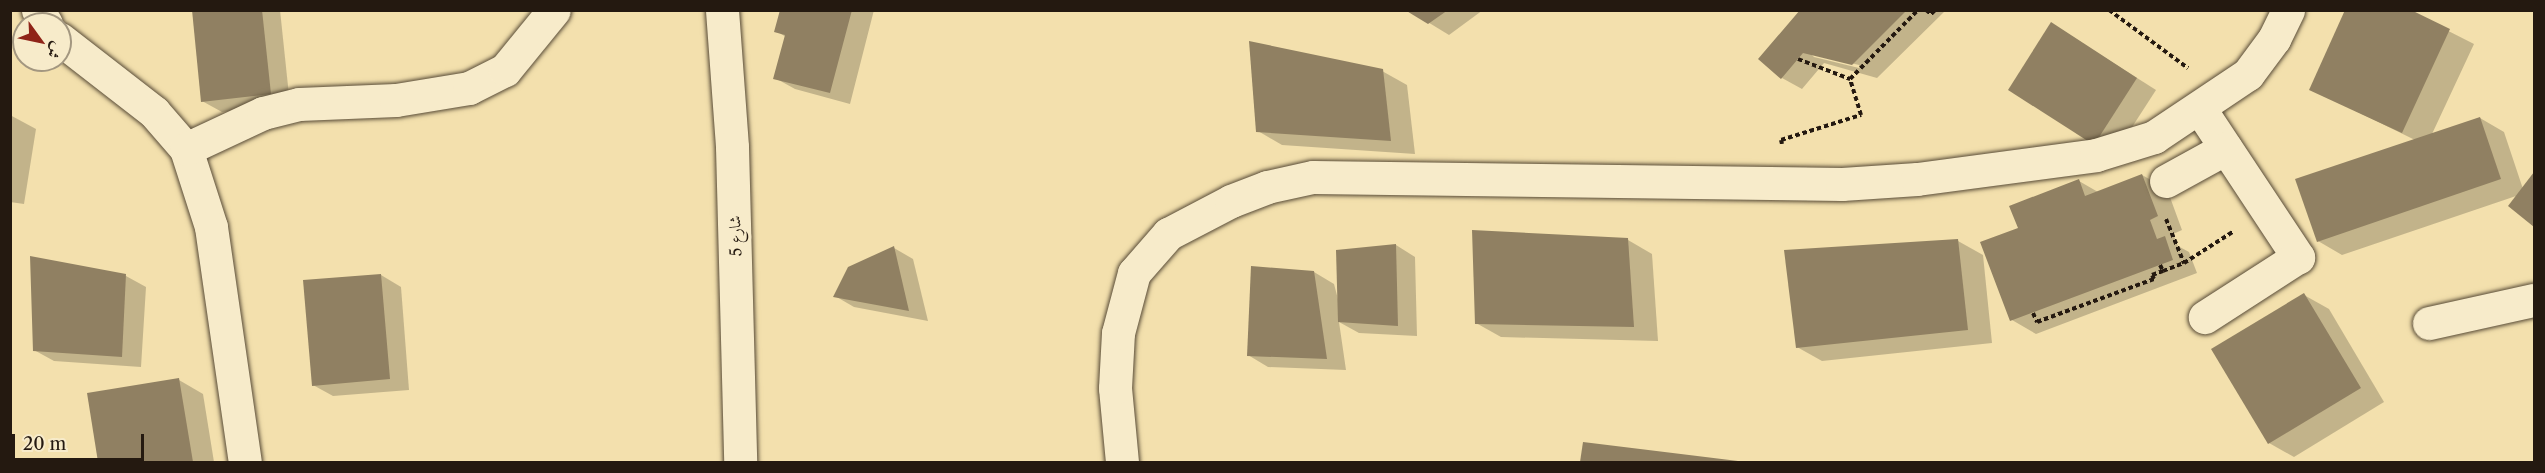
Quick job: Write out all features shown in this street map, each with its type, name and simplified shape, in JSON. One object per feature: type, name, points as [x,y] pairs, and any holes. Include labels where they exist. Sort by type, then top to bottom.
[{"type":"street","points":[[186,149],[263,113],[299,104],[396,100],[469,88],[505,70],[554,10]]},
{"type":"street","name":"شارع 5","points":[[722,10],[732,159],[740,462]]},
{"type":"street","points":[[1122,462],[1115,388],[1118,333],[1134,273],[1168,234],[1231,201],[1267,187],[1313,177],[1795,184],[1917,179],[2096,155],[2154,137],[2211,101],[2248,74],[2274,39],[2288,10]]},
{"type":"street","points":[[72,48],[154,112],[186,149],[211,227],[245,462]]},
{"type":"street","points":[[2205,317],[2298,256],[2226,148],[2211,101]]},
{"type":"street","points":[[2165,196],[2226,148]]},
{"type":"street","points":[[2429,323],[2535,300]]},
{"type":"path","points":[[1850,79],[1918,10]]},
{"type":"path","points":[[1926,10],[1931,14],[1935,10]]},
{"type":"path","points":[[2109,10],[2211,101]]},
{"type":"path","points":[[1798,59],[1850,79]]},
{"type":"path","points":[[1795,184],[1782,140],[1861,115],[1850,79]]},
{"type":"path","points":[[2165,196],[2184,263]]},
{"type":"path","points":[[2033,313],[2037,322],[2154,279],[2152,275],[2184,263],[2241,226]]},
{"type":"path","points":[[2160,265],[2163,271]]},
{"type":"building","points":[[192,10],[262,10],[271,94],[201,102]]},
{"type":"building","points":[[780,10],[852,10],[830,93],[773,79],[785,35],[774,32]]},
{"type":"building","points":[[1405,10],[1448,10],[1428,24]]},
{"type":"building","points":[[1800,10],[1907,10],[1852,65],[1803,53],[1781,79],[1758,59]]},
{"type":"building","points":[[2345,10],[2411,10],[2450,29],[2402,133],[2309,90]]},
{"type":"building","points":[[2051,22],[2137,78],[2094,145],[2008,90]]},
{"type":"building","points":[[1249,41],[1383,69],[1391,141],[1256,132]]},
{"type":"building","points":[[2480,117],[2501,179],[2317,242],[2295,179]]},
{"type":"building","points":[[2534,172],[2534,227],[2508,206]]},
{"type":"building","points":[[2142,174],[2158,216],[2150,220],[2157,239],[2165,236],[2173,260],[2010,321],[1980,242],[2018,228],[2009,206],[2079,179],[2085,196]]},
{"type":"building","points":[[1472,230],[1628,238],[1634,327],[1475,324]]},
{"type":"building","points":[[1958,239],[1968,330],[1796,348],[1784,250]]},
{"type":"building","points":[[1396,244],[1398,326],[1338,322],[1336,250]]},
{"type":"building","points":[[894,246],[909,311],[833,297],[848,267]]},
{"type":"building","points":[[30,256],[126,274],[122,357],[33,351]]},
{"type":"building","points":[[1251,266],[1314,271],[1327,359],[1247,356]]},
{"type":"building","points":[[381,274],[390,379],[312,386],[303,280]]},
{"type":"building","points":[[2304,293],[2361,388],[2268,444],[2211,349]]},
{"type":"building","points":[[179,378],[193,462],[98,462],[87,393]]},
{"type":"building","points":[[1583,442],[1738,461],[1580,462]]}]
